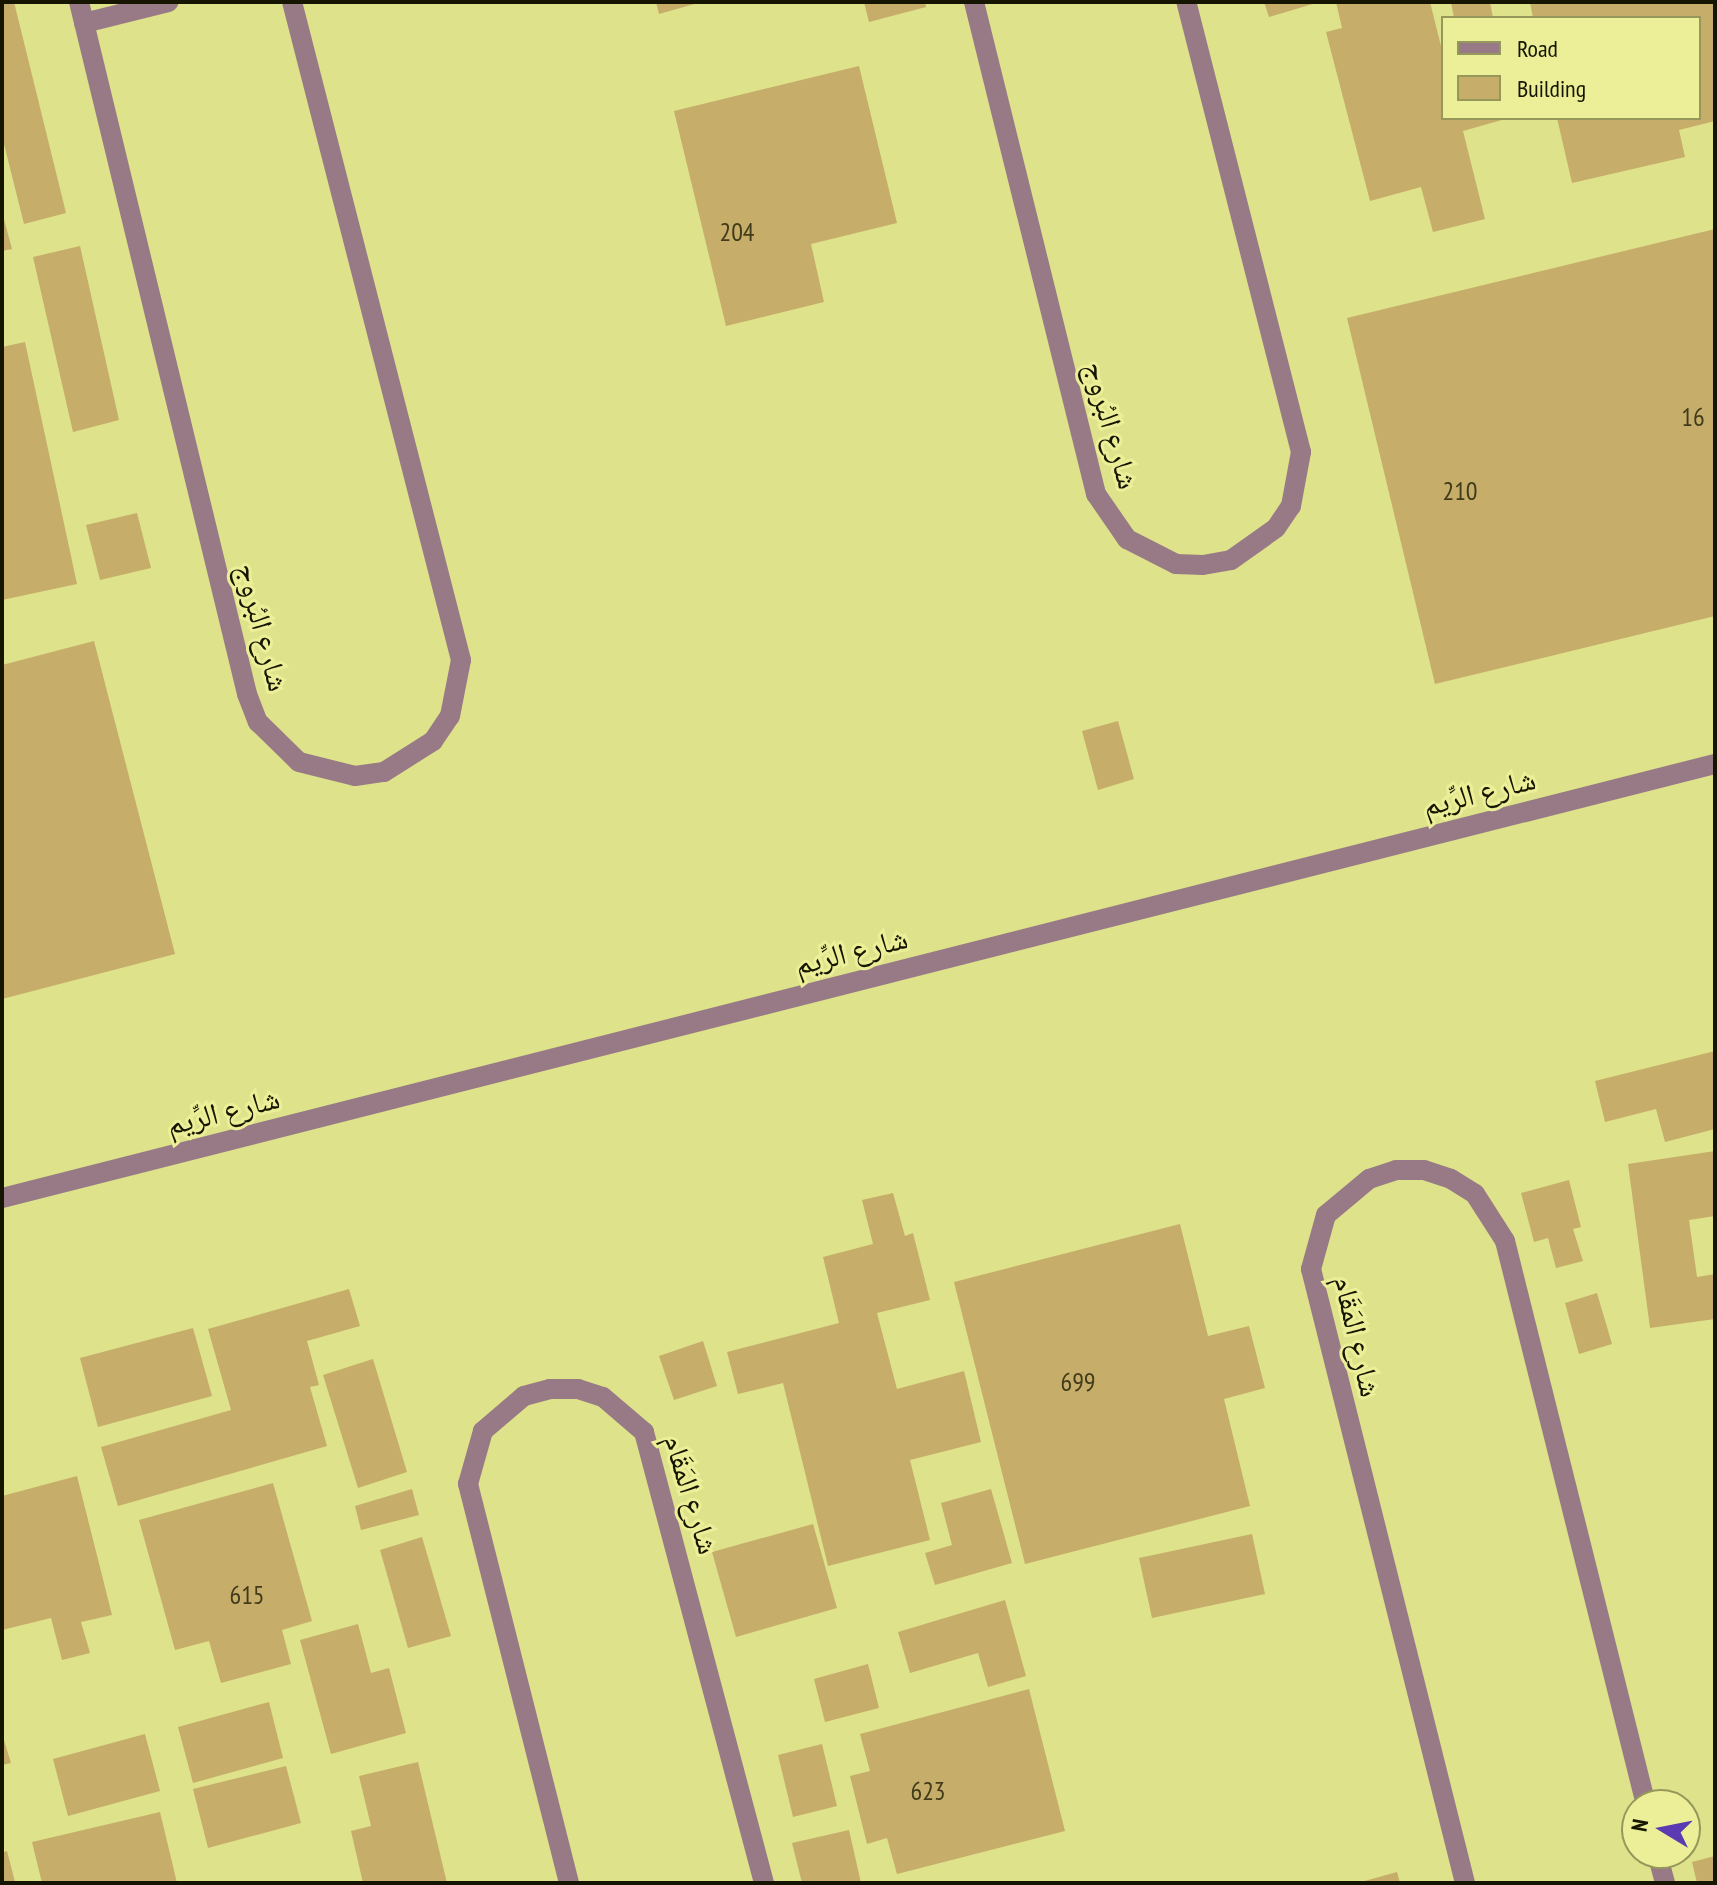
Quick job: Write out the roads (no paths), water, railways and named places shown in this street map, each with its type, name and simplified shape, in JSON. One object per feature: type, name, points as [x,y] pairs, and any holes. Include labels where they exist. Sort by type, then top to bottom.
[{"type":"street","name":"شارع البُروج","points":[[79,2],[247,694],[258,722],[299,762],[355,776],[384,772],[433,741],[450,716],[461,660],[292,2]]},
{"type":"street","points":[[84,23],[168,2]]},
{"type":"street","name":"شارع البُروج","points":[[974,2],[1096,494],[1127,539],[1176,564],[1203,565],[1231,560],[1276,528],[1291,506],[1301,452],[1186,2]]},
{"type":"street","name":"شارع الرِّيم","points":[[2,1198],[1715,764]]},
{"type":"street","name":"شارع المَقَام","points":[[1465,1883],[1311,1269],[1326,1215],[1369,1179],[1396,1170],[1424,1170],[1451,1179],[1475,1194],[1505,1241],[1642,1789]]},
{"type":"street","name":"شارع المَقَام","points":[[569,1883],[468,1484],[483,1431],[524,1396],[550,1389],[578,1389],[603,1397],[644,1432],[764,1883]]}]
